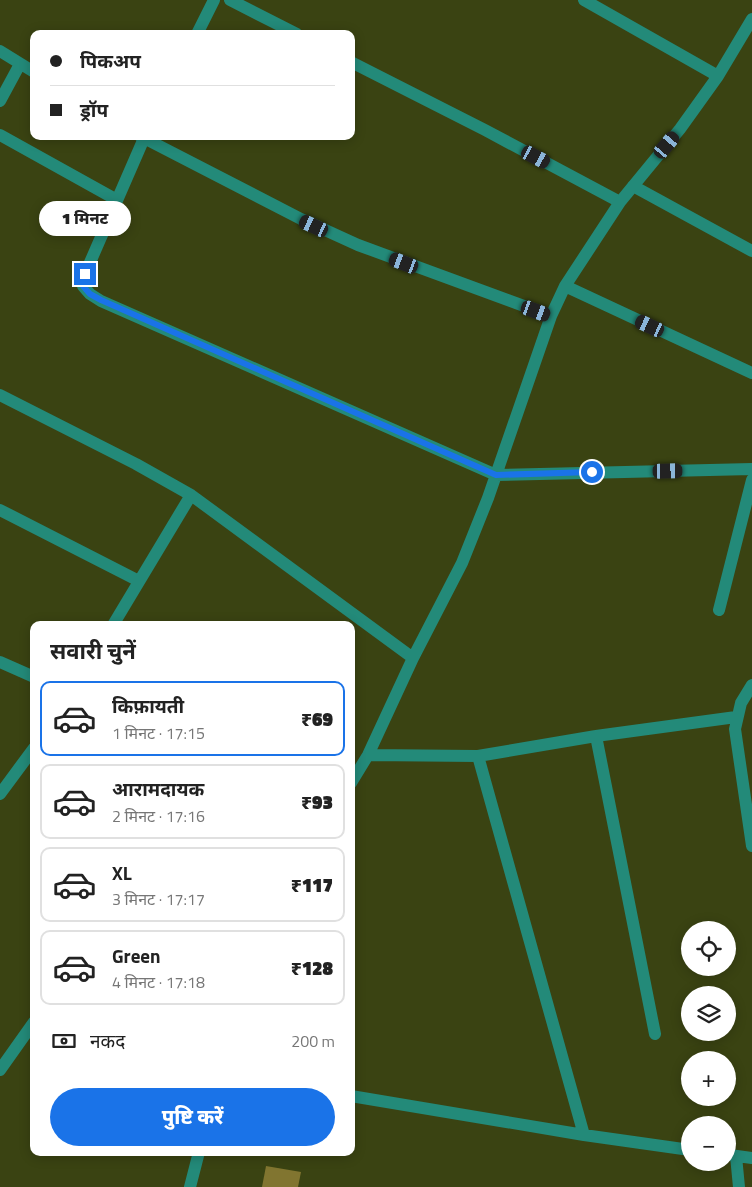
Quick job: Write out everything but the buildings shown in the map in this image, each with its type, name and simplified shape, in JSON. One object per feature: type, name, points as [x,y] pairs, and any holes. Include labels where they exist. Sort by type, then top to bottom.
[{"type":"street","points":[[199,30],[214,0]]},
{"type":"street","points":[[230,0],[289,30]]},
{"type":"street","points":[[584,0],[718,76]]},
{"type":"street","points":[[355,776],[368,755],[413,658],[462,563],[496,475],[551,316],[565,286],[620,202],[680,129],[718,76],[752,19]]},
{"type":"street","points":[[0,51],[30,70]]},
{"type":"street","points":[[0,101],[20,64]]},
{"type":"street","points":[[355,64],[485,130],[620,202]]},
{"type":"street","points":[[0,135],[117,200]]},
{"type":"street","points":[[142,140],[85,274],[83,286],[90,294],[496,475],[752,469]]},
{"type":"street","points":[[149,140],[301,219],[358,246],[551,316]]},
{"type":"street","points":[[632,186],[752,251]]},
{"type":"street","points":[[565,286],[752,373]]},
{"type":"street","points":[[0,395],[143,468],[191,495],[413,658]]},
{"type":"street","points":[[719,610],[752,480]]},
{"type":"street","points":[[115,621],[191,495]]},
{"type":"street","points":[[0,510],[139,581]]},
{"type":"street","points":[[0,662],[30,676]]},
{"type":"street","points":[[752,685],[740,703],[735,729],[752,846]]},
{"type":"street","points":[[368,755],[478,756],[596,736],[736,717]]},
{"type":"street","points":[[596,736],[656,1034]]},
{"type":"street","points":[[0,794],[30,753]]},
{"type":"street","points":[[478,756],[584,1135]]},
{"type":"street","points":[[0,1070],[30,1028]]},
{"type":"street","points":[[355,1097],[584,1135],[681,1149]]},
{"type":"street","points":[[190,1187],[198,1156]]},
{"type":"street","points":[[736,1156],[752,1158]]},
{"type":"street","points":[[736,1171],[739,1187]]},
{"type":"route","points":[[85,274],[83,286],[90,294],[101,300],[496,475],[592,472]]}]
